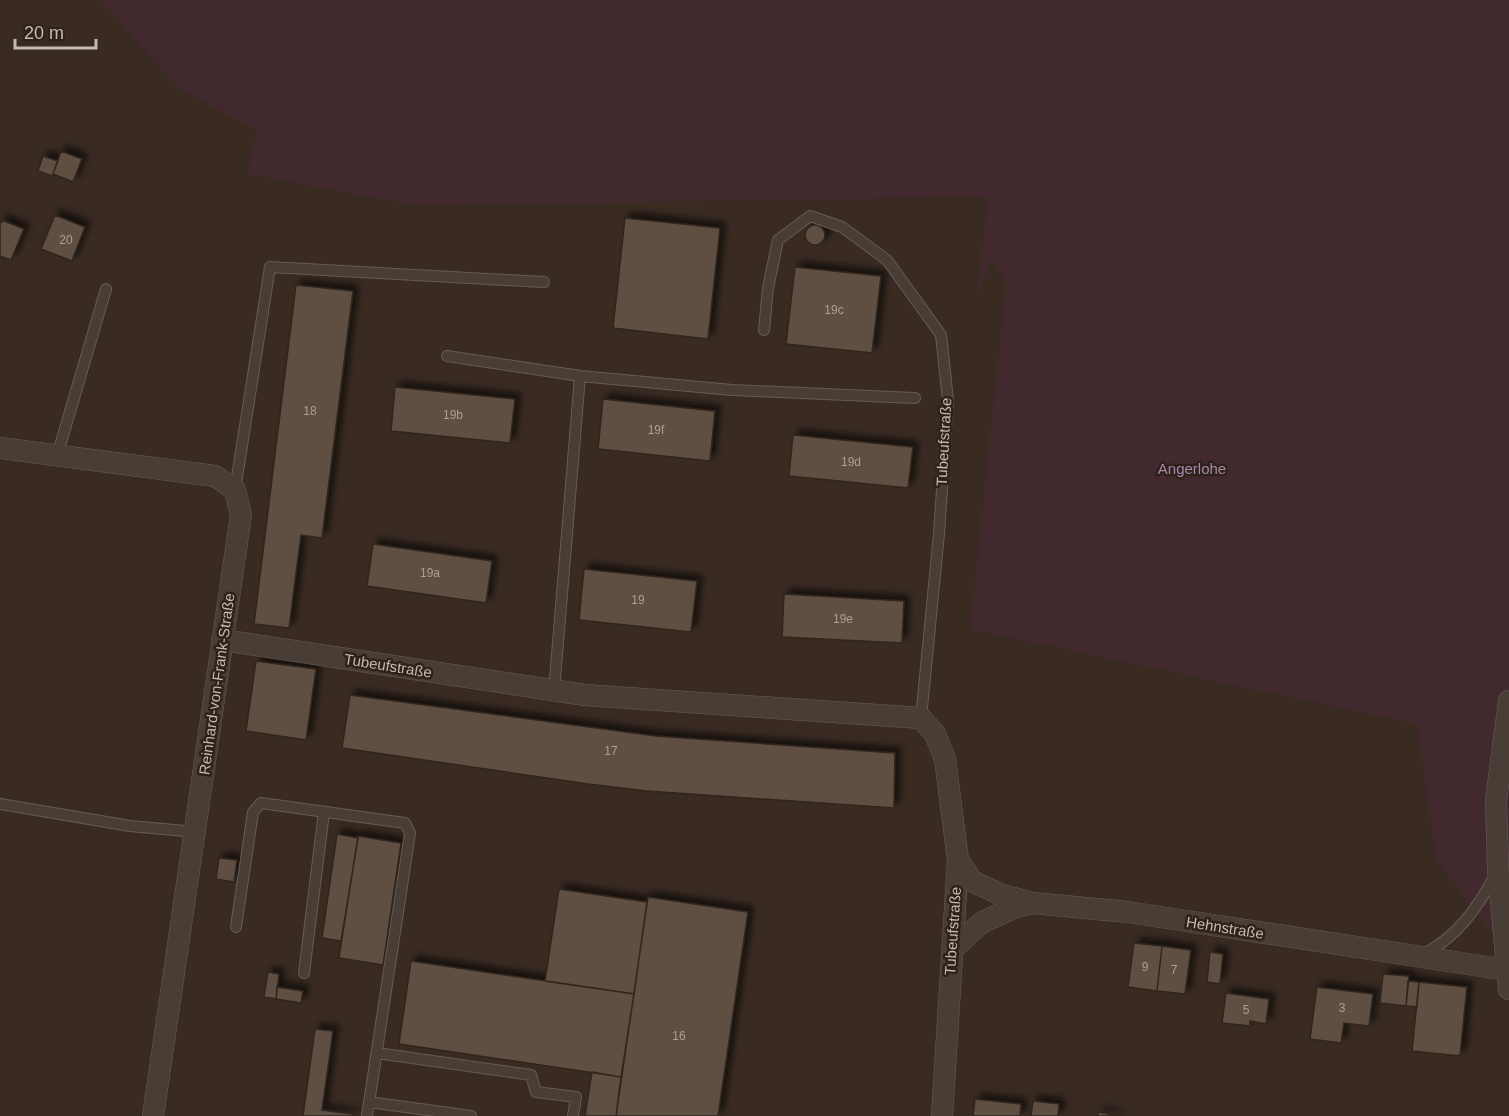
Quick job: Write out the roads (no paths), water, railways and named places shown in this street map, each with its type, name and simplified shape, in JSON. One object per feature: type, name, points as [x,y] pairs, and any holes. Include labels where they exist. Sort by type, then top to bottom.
[{"type":"street","points":[[0,448],[215,476],[235,490]]},
{"type":"street","name":"Reinhard-von-Frank-Straße","points":[[153,1116],[241,515],[235,490]]},
{"type":"street","name":"Tubeufstraße","points":[[222,640],[554,691],[661,701],[921,718],[935,734],[945,759],[958,860],[942,1116]]},
{"type":"street","points":[[1508,979],[1498,868],[1496,800],[1509,701]]},
{"type":"street","name":"Hehnstraße","points":[[958,860],[972,881],[1002,895],[1033,903],[1128,912],[1417,957],[1508,979]]},
{"type":"street","name":"Hehnstraße","points":[[952,950],[981,923],[1013,908],[1033,903]]},
{"type":"lane","name":"Tubeufstraße","points":[[764,330],[768,288],[778,240],[810,216],[842,226],[887,260],[941,335],[948,400],[939,534],[921,718]]},
{"type":"lane","points":[[235,490],[270,267],[544,282]]},
{"type":"lane","points":[[57,456],[106,289]]},
{"type":"lane","points":[[447,356],[580,376],[732,390],[915,398]]},
{"type":"lane","points":[[554,691],[580,376]]},
{"type":"lane","points":[[236,927],[253,812],[261,803],[405,823],[410,833],[367,1116]]},
{"type":"lane","points":[[0,804],[130,826],[196,831]]},
{"type":"lane","points":[[304,973],[324,812]]},
{"type":"lane","points":[[1417,957],[1442,945],[1464,924],[1485,896],[1498,868]]},
{"type":"lane","points":[[377,1053],[531,1075],[536,1092],[576,1098],[573,1116]]},
{"type":"lane","points":[[369,1102],[471,1116]]},
{"type":"park label","name":"Angerlohe","points":[[1192,469]]}]
